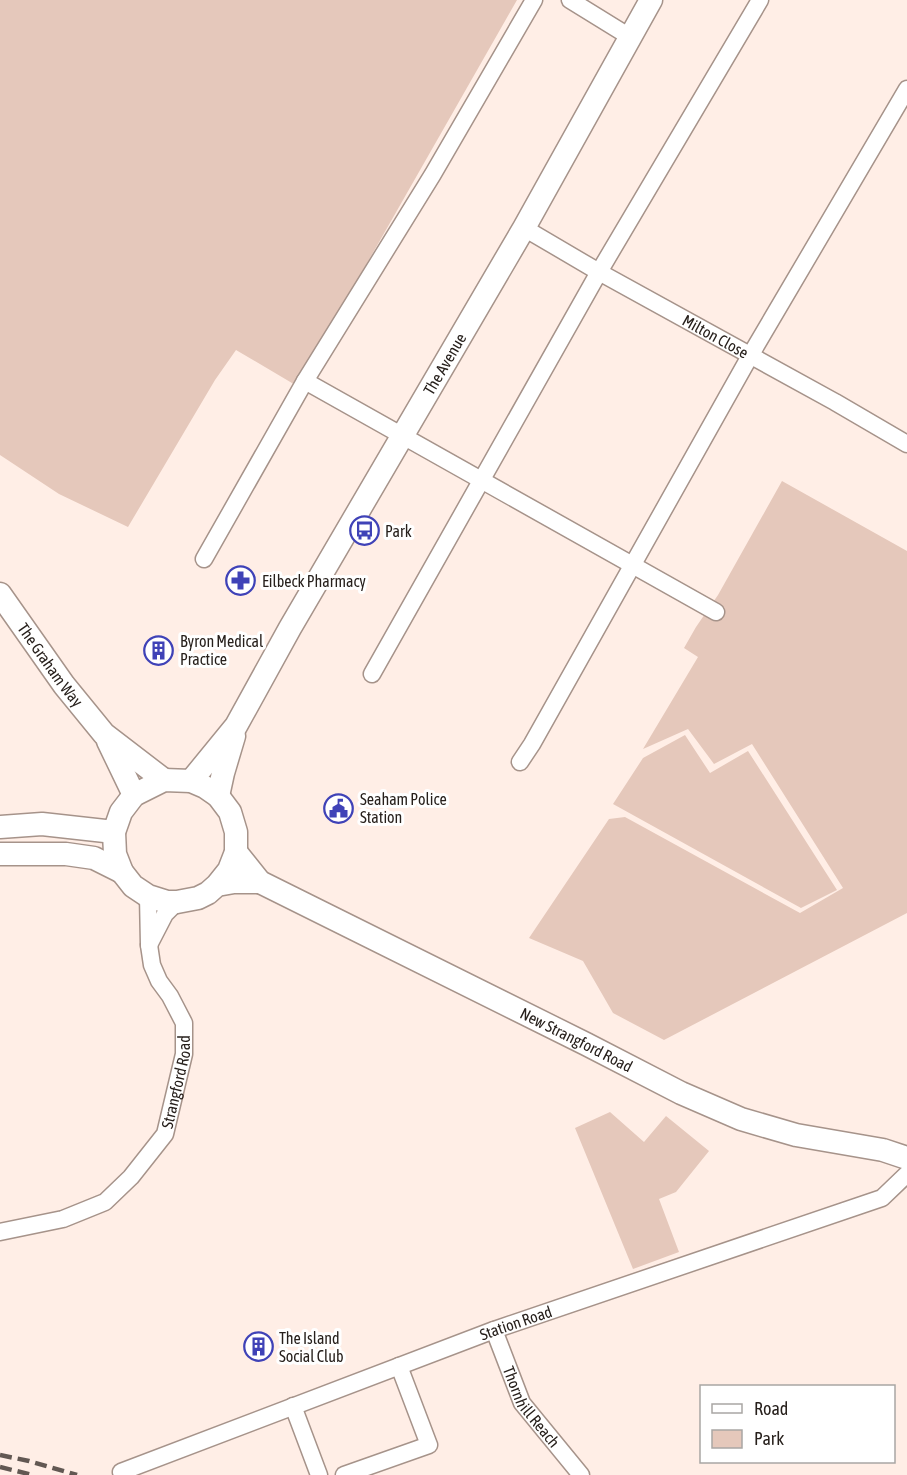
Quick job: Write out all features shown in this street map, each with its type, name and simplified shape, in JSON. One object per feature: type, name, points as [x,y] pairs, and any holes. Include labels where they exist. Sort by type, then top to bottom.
[{"type":"main road","name":"The Avenue","points":[[191,781],[237,726],[290,628],[524,228],[651,0]]},
{"type":"main road","name":"The Graham Way","points":[[0,594],[64,685],[104,734],[134,795]]},
{"type":"main road","name":"The Avenue","points":[[218,796],[237,726]]},
{"type":"main road","name":"The Graham Way","points":[[104,734],[164,780]]},
{"type":"main road","points":[[164,780],[191,781],[206,787],[218,796],[230,812],[236,832],[236,852],[229,870],[217,885],[198,898],[167,902],[148,896],[133,886],[122,872],[115,854],[114,832],[121,812],[134,795],[164,780]]},
{"type":"main road","points":[[0,827],[42,824],[114,832]]},
{"type":"main road","name":"New Strangford Road","points":[[236,852],[260,882],[606,1054],[681,1094],[741,1119],[796,1135],[883,1150],[907,1158]]},
{"type":"main road","points":[[0,854],[66,854],[94,858],[122,872]]},
{"type":"main road","name":"New Strangford Road","points":[[217,885],[234,882],[260,882]]},
{"type":"street","points":[[204,559],[305,381],[433,174],[534,0]]},
{"type":"street","points":[[570,0],[630,37]]},
{"type":"street","points":[[372,674],[599,272],[760,0]]},
{"type":"street","points":[[520,762],[750,356],[907,89]]},
{"type":"street","name":"Milton Close","points":[[524,228],[750,356],[906,440]]},
{"type":"street","points":[[305,381],[716,612]]},
{"type":"street","name":"Strangford Road","points":[[0,1232],[63,1219],[105,1202],[131,1177],[165,1134],[184,1054],[184,1023],[152,965],[149,945],[148,896]]},
{"type":"street","points":[[149,945],[165,914],[177,902]]},
{"type":"street","name":"Station Road","points":[[121,1472],[494,1330],[882,1198],[907,1174]]},
{"type":"street","name":"Thornhill Reach","points":[[494,1330],[522,1403],[581,1475]]},
{"type":"street","points":[[344,1475],[429,1445],[399,1366]]},
{"type":"street","points":[[293,1406],[320,1475]]},
{"type":"green space","points":[[0,0],[517,0],[297,386],[236,350],[215,380],[128,527],[59,494],[0,455]]},
{"type":"green space","points":[[782,481],[907,551],[907,913],[664,1040],[613,1013],[583,961],[529,938],[609,819],[625,817],[800,913],[843,888],[752,744],[714,764],[688,729],[643,749],[698,657],[684,648],[718,595]]},
{"type":"green space","points":[[685,735],[710,773],[748,751],[837,890],[801,908],[613,804],[643,758]]},
{"type":"green space","points":[[610,1112],[644,1142],[666,1116],[709,1151],[676,1192],[659,1199],[679,1252],[633,1269],[575,1128]]},
{"type":"railway","points":[[0,1455],[77,1475]]},
{"type":"railway","points":[[0,1467],[33,1475]]},
{"type":"place","name":"Park","points":[[364,531]]},
{"type":"place","name":"Eilbeck Pharmacy","points":[[241,581]]},
{"type":"place","name":"Byron Medical Practice","points":[[159,650]]},
{"type":"place","name":"Seaham Police Station","points":[[339,808]]},
{"type":"place","name":"The Island Social Club","points":[[258,1347]]}]
